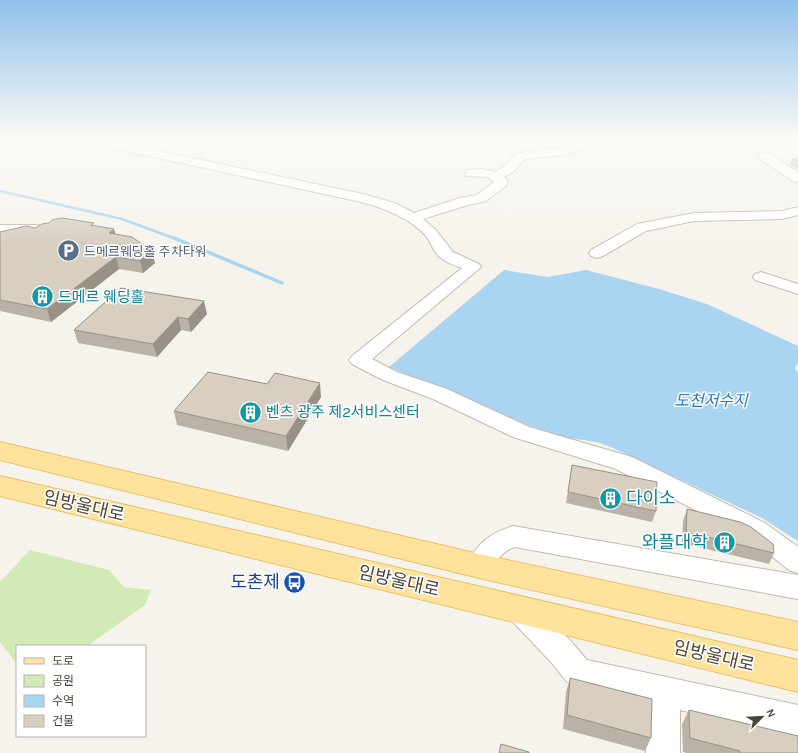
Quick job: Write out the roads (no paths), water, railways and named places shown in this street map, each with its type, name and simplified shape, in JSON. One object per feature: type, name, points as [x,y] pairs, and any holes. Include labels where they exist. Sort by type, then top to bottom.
[{"type":"main road","name":"임방울대로","points":[[0,450],[479,566],[798,636]]},
{"type":"main road","name":"임방울대로","points":[[0,486],[798,676]]},
{"type":"street","points":[[250,174],[363,198],[393,207],[430,232],[441,251],[450,257],[473,267],[359,360],[390,376],[440,394],[521,432],[624,463],[756,530],[798,562]]},
{"type":"street","points":[[411,218],[465,201],[481,198],[501,183],[497,176],[490,174]]},
{"type":"street","points":[[597,253],[642,227],[681,218],[782,215],[798,211]]},
{"type":"street","points":[[0,229],[48,230]]},
{"type":"street","points":[[761,277],[798,289]]},
{"type":"street","points":[[479,566],[495,545],[513,536],[798,587]]},
{"type":"street","points":[[519,609],[562,652],[578,672],[798,721]]},
{"type":"street","points":[[663,753],[664,691]]},
{"type":"water","name":"도천저수지","points":[[504,270],[548,277],[586,270],[659,289],[707,304],[798,346],[798,363],[795,368],[798,373],[798,541],[762,518],[613,448],[597,442],[554,436],[389,367]]},
{"type":"waterway","points":[[0,191],[122,219],[176,239]]},
{"type":"waterway","points":[[174,238],[282,283]]},
{"type":"place","name":"드메르웨딩홀 주차타워","points":[[69,251]]},
{"type":"place","name":"드메르 웨딩홀","points":[[42,297]]},
{"type":"place","name":"벤츠 광주 제2서비스센터","points":[[250,412]]},
{"type":"place","name":"다이소","points":[[610,498]]},
{"type":"place","name":"와플대학","points":[[724,542]]},
{"type":"place","name":"도촌제","points":[[295,582]]}]
